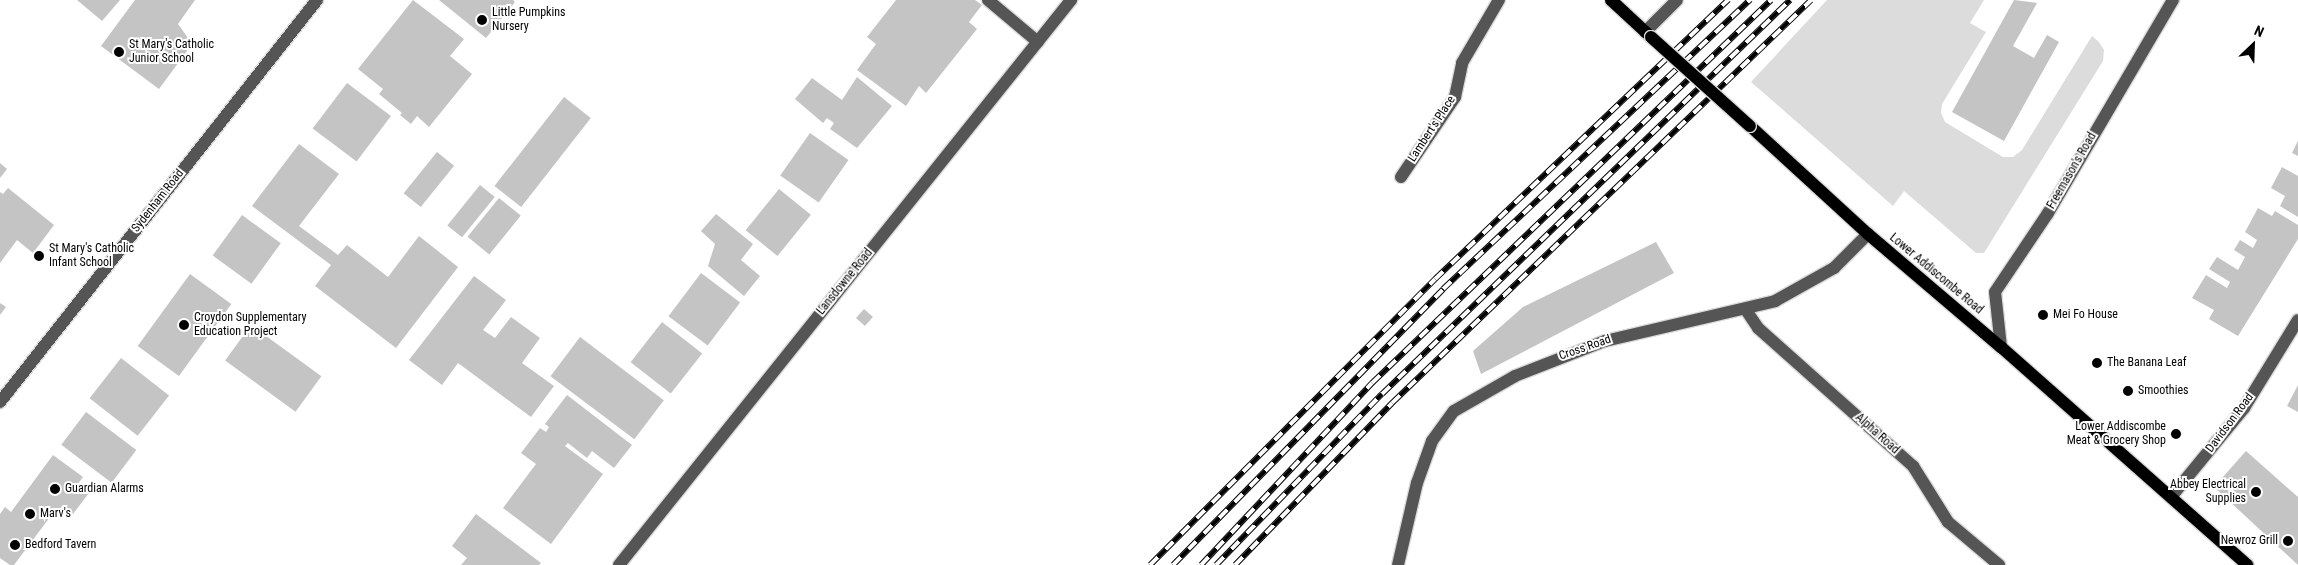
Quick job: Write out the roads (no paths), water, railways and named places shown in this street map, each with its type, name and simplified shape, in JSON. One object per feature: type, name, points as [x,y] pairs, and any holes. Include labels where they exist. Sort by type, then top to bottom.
[{"type":"main road","name":"Lower Addiscombe Road","points":[[1611,0],[1868,234],[2001,347],[2247,565]]},
{"type":"street","name":"Sydenham Road","points":[[0,402],[317,0]]},
{"type":"street","points":[[988,0],[1038,42]]},
{"type":"street","name":"Lansdowne Road","points":[[619,565],[1071,0]]},
{"type":"street","name":"Lambert's Place","points":[[1401,177],[1455,97],[1462,63],[1499,0]]},
{"type":"street","points":[[1648,34],[1677,0]]},
{"type":"street","name":"Freemason's Road","points":[[2001,347],[1994,292],[2048,213],[2173,0]]},
{"type":"street","name":"Cross Road","points":[[1398,565],[1417,483],[1432,441],[1454,411],[1515,376],[1605,341],[1746,310],[1775,301],[1834,268],[1868,234]]},
{"type":"street","name":"Alpha Road","points":[[1746,310],[1758,328],[1913,466],[1948,522],[1999,565]]},
{"type":"street","name":"Davidson Road","points":[[2171,497],[2244,408],[2298,320]]},
{"type":"railway","points":[[1150,565],[1435,279],[1728,0]]},
{"type":"railway","points":[[1173,565],[1443,289],[1750,0]]},
{"type":"railway","points":[[1201,565],[1372,383],[1771,0]]},
{"type":"railway","points":[[1216,565],[1382,394],[1790,0]]},
{"type":"railway","points":[[1235,565],[1392,403],[1811,0]]},
{"type":"place","name":"Little Pumpkins Nursery","points":[[482,20]]},
{"type":"place","name":"St Mary's Catholic Junior School","points":[[119,52]]},
{"type":"place","name":"St Mary's Catholic Infant School","points":[[39,256]]},
{"type":"place","name":"Mei Fo House","points":[[2043,315]]},
{"type":"place","name":"Croydon Supplementary Education Project","points":[[184,325]]},
{"type":"place","name":"The Banana Leaf","points":[[2097,363]]},
{"type":"place","name":"Smoothies","points":[[2128,391]]},
{"type":"place","name":"Lower Addiscombe Meat & Grocery Shop","points":[[2176,434]]},
{"type":"place","name":"Guardian Alarms","points":[[55,489]]},
{"type":"place","name":"Abbey Electrical Supplies","points":[[2256,492]]},
{"type":"place","name":"Marv's","points":[[30,514]]},
{"type":"place","name":"Newroz Grill","points":[[2288,541]]},
{"type":"place","name":"Bedford Tavern","points":[[15,545]]}]
